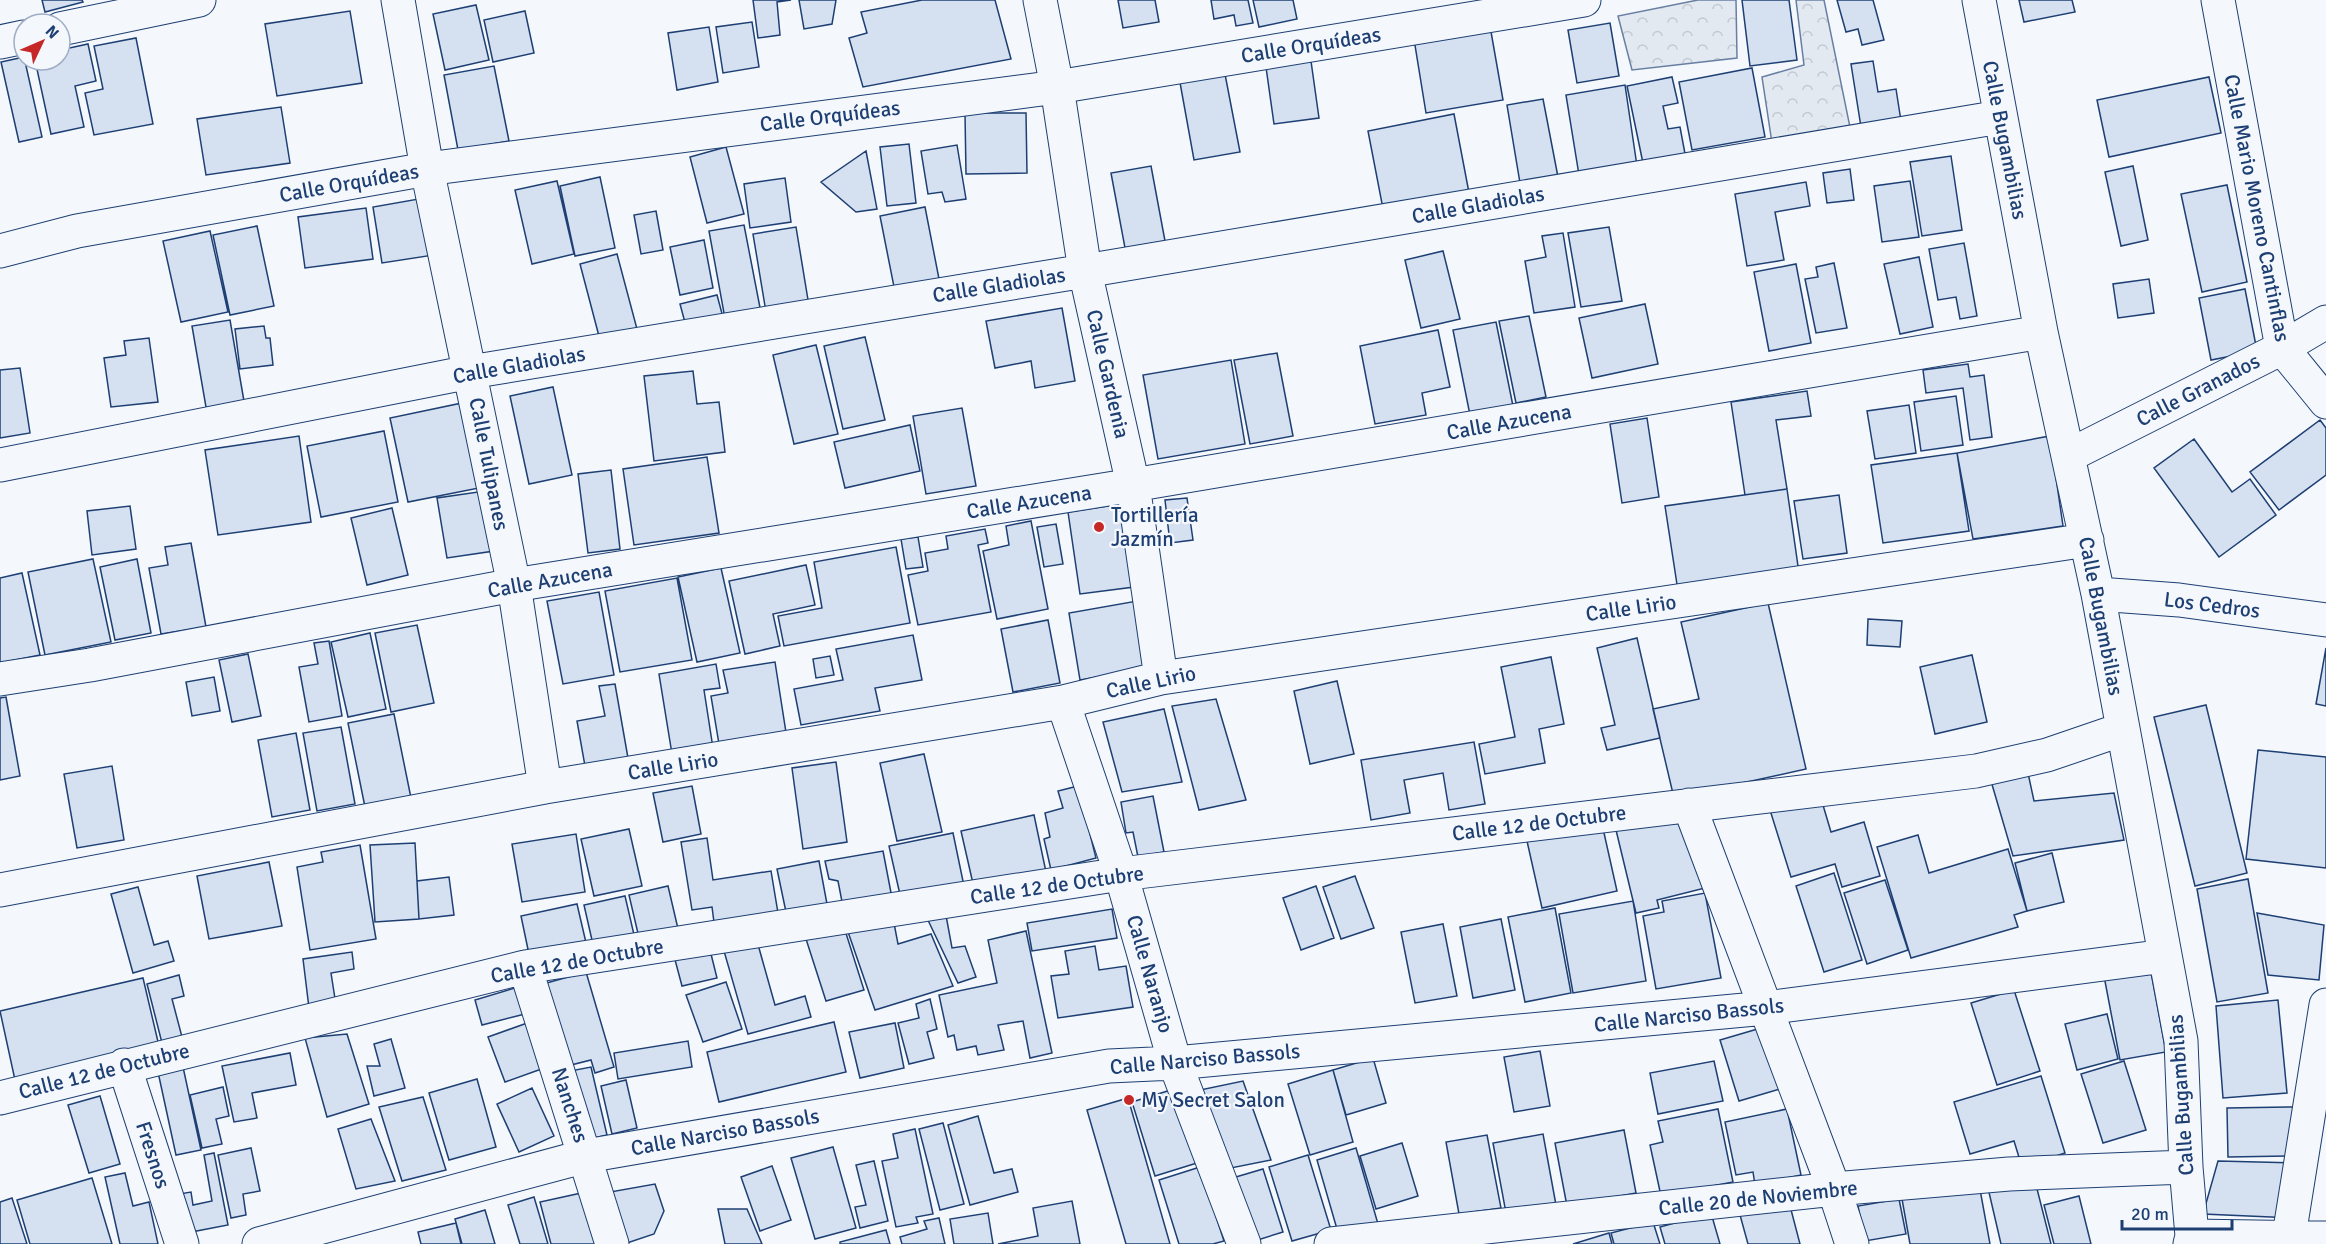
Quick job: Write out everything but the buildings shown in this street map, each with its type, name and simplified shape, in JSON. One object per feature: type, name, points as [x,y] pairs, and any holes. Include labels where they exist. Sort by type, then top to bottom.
[{"type":"street","points":[[72,26],[199,0]]},
{"type":"street","name":"Calle Tulipanes","points":[[398,0],[427,169],[514,585],[545,787]]},
{"type":"street","name":"Calle Gardenia","points":[[1040,0],[1057,87],[1085,271],[1133,485],[1161,678]]},
{"type":"street","name":"Calle Orquídeas","points":[[0,251],[77,231],[427,169],[1057,87],[1584,0]]},
{"type":"street","name":"Calle Bugambilias","points":[[1979,0],[2041,332],[2098,594],[2181,1041],[2191,1240]]},
{"type":"street","name":"Calle Mario Moreno Cantinflas","points":[[2218,0],[2283,348],[2326,402]]},
{"type":"street","name":"Calle Gladiolas","points":[[0,465],[470,372],[2000,117]]},
{"type":"street","name":"Calle Granados","points":[[2068,456],[2283,348],[2326,322]]},
{"type":"street","name":"Calle Azucena","points":[[0,679],[90,665],[514,585],[1133,485],[2041,332]]},
{"type":"street","name":"Calle Lirio","points":[[0,890],[545,787],[1063,702],[1161,678],[2087,540]]},
{"type":"street","name":"Los Cedros","points":[[2098,594],[2179,600],[2326,620]]},
{"type":"street","name":"Calle Naranjo","points":[[1063,702],[1121,874],[1175,1063],[1244,1244]]},
{"type":"street","name":"Calle 12 de Octubre","points":[[0,1098],[124,1065],[525,967],[1121,874],[1976,771],[2047,755],[2123,729]]},
{"type":"street","points":[[1689,805],[1834,1189],[1852,1244]]},
{"type":"street","name":"Calle Narciso Bassols","points":[[260,1244],[586,1156],[1109,1066],[1175,1063],[1766,1008],[2165,956]]},
{"type":"street","name":"Nanches","points":[[525,967],[612,1244]]},
{"type":"street","points":[[2289,1236],[2326,1005]]},
{"type":"street","name":"Fresnos","points":[[124,1065],[182,1244]]},
{"type":"street","name":"Calle 20 de Noviembre","points":[[1331,1244],[1834,1189],[2009,1174],[2186,1167]]},
{"type":"street","points":[[2191,1240],[2289,1236],[2326,1238]]},
{"type":"green space","points":[[1698,0],[1736,0],[1737,58],[1632,70],[1618,16]]},
{"type":"green space","points":[[1796,0],[1824,0],[1851,132],[1772,143],[1762,77],[1804,65]]},
{"type":"place","name":"Tortillería Jazmín","points":[[1099,527]]},
{"type":"place","name":"My Secret Salon","points":[[1129,1100]]}]
